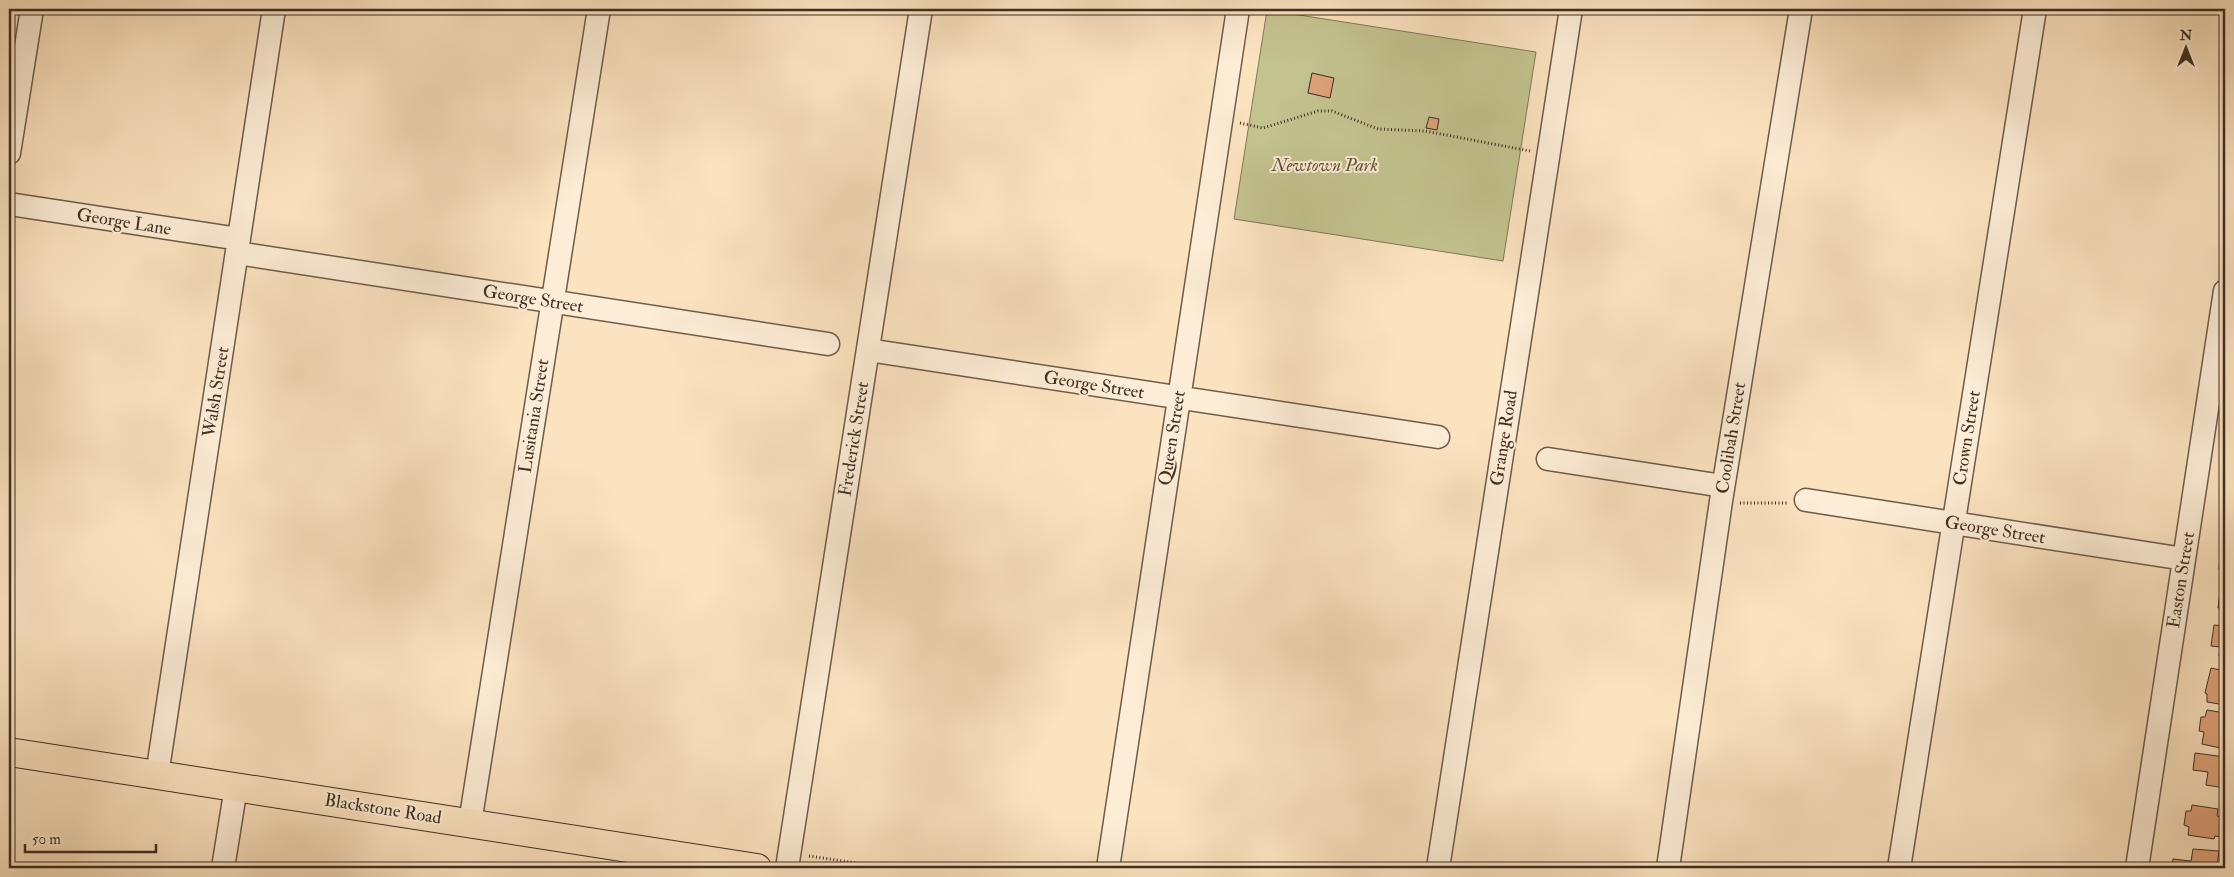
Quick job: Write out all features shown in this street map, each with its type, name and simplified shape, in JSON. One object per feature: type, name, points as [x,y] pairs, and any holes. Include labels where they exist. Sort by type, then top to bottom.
[{"type":"main road","name":"Blackstone Road","points":[[9,752],[757,868]]},
{"type":"street","points":[[9,153],[32,9]]},
{"type":"street","name":"Walsh Street","points":[[157,775],[274,9]]},
{"type":"street","name":"Lusitania Street","points":[[470,823],[599,9]]},
{"type":"street","name":"Frederick Street","points":[[787,868],[921,9]]},
{"type":"street","name":"Queen Street","points":[[1108,868],[1238,9]]},
{"type":"street","name":"Grange Road","points":[[1438,868],[1571,9]]},
{"type":"street","name":"Coolibah Street","points":[[1668,868],[1722,494],[1801,9]]},
{"type":"street","name":"Crown Street","points":[[1899,868],[2035,9]]},
{"type":"street","name":"George Lane","points":[[9,204],[238,246]]},
{"type":"street","name":"George Street","points":[[238,246],[552,302],[828,344]]},
{"type":"street","name":"Easton Street","points":[[2137,868],[2225,291]]},
{"type":"street","name":"George Street","points":[[868,350],[1438,438]]},
{"type":"street","points":[[1548,459],[1722,494]]},
{"type":"street","name":"George Street","points":[[1806,500],[2184,559]]},
{"type":"street","points":[[223,868],[236,787]]},
{"type":"path","points":[[1220,119],[1264,128],[1318,111],[1332,112],[1378,129],[1425,131],[1547,155]]},
{"type":"path","points":[[1722,494],[1735,503],[1802,503],[1806,500]]},
{"type":"green space","name":"Newtown Park","points":[[1267,10],[1536,52],[1503,261],[1234,219]],"holes":[[[1312,74],[1333,78],[1330,97],[1308,93]]]},
{"type":"building","points":[[1312,73],[1334,78],[1330,98],[1308,93]]},
{"type":"building","points":[[1429,117],[1439,119],[1437,130],[1426,128]]},
{"type":"building","points":[[2221,546],[2225,547],[2225,570],[2219,569]]},
{"type":"building","points":[[2220,591],[2225,592],[2225,620],[2221,619],[2223,608],[2218,608]]},
{"type":"building","points":[[2214,625],[2225,626],[2225,662],[2224,657],[2219,656],[2220,647],[2211,646]]},
{"type":"building","points":[[2211,668],[2225,671],[2225,705],[2207,702],[2207,694],[2205,693]]},
{"type":"building","points":[[2207,710],[2225,713],[2225,749],[2202,744],[2204,732],[2199,731],[2201,717],[2205,717]]},
{"type":"building","points":[[2195,753],[2225,757],[2225,788],[2206,785],[2208,772],[2193,770]]},
{"type":"building","points":[[2192,805],[2218,809],[2217,816],[2225,818],[2223,837],[2215,836],[2214,839],[2188,835],[2189,827],[2184,825],[2186,811],[2191,811]]},
{"type":"building","points":[[2193,849],[2219,851],[2217,866],[2212,866],[2211,868],[2172,868],[2173,859],[2191,861]]}]
